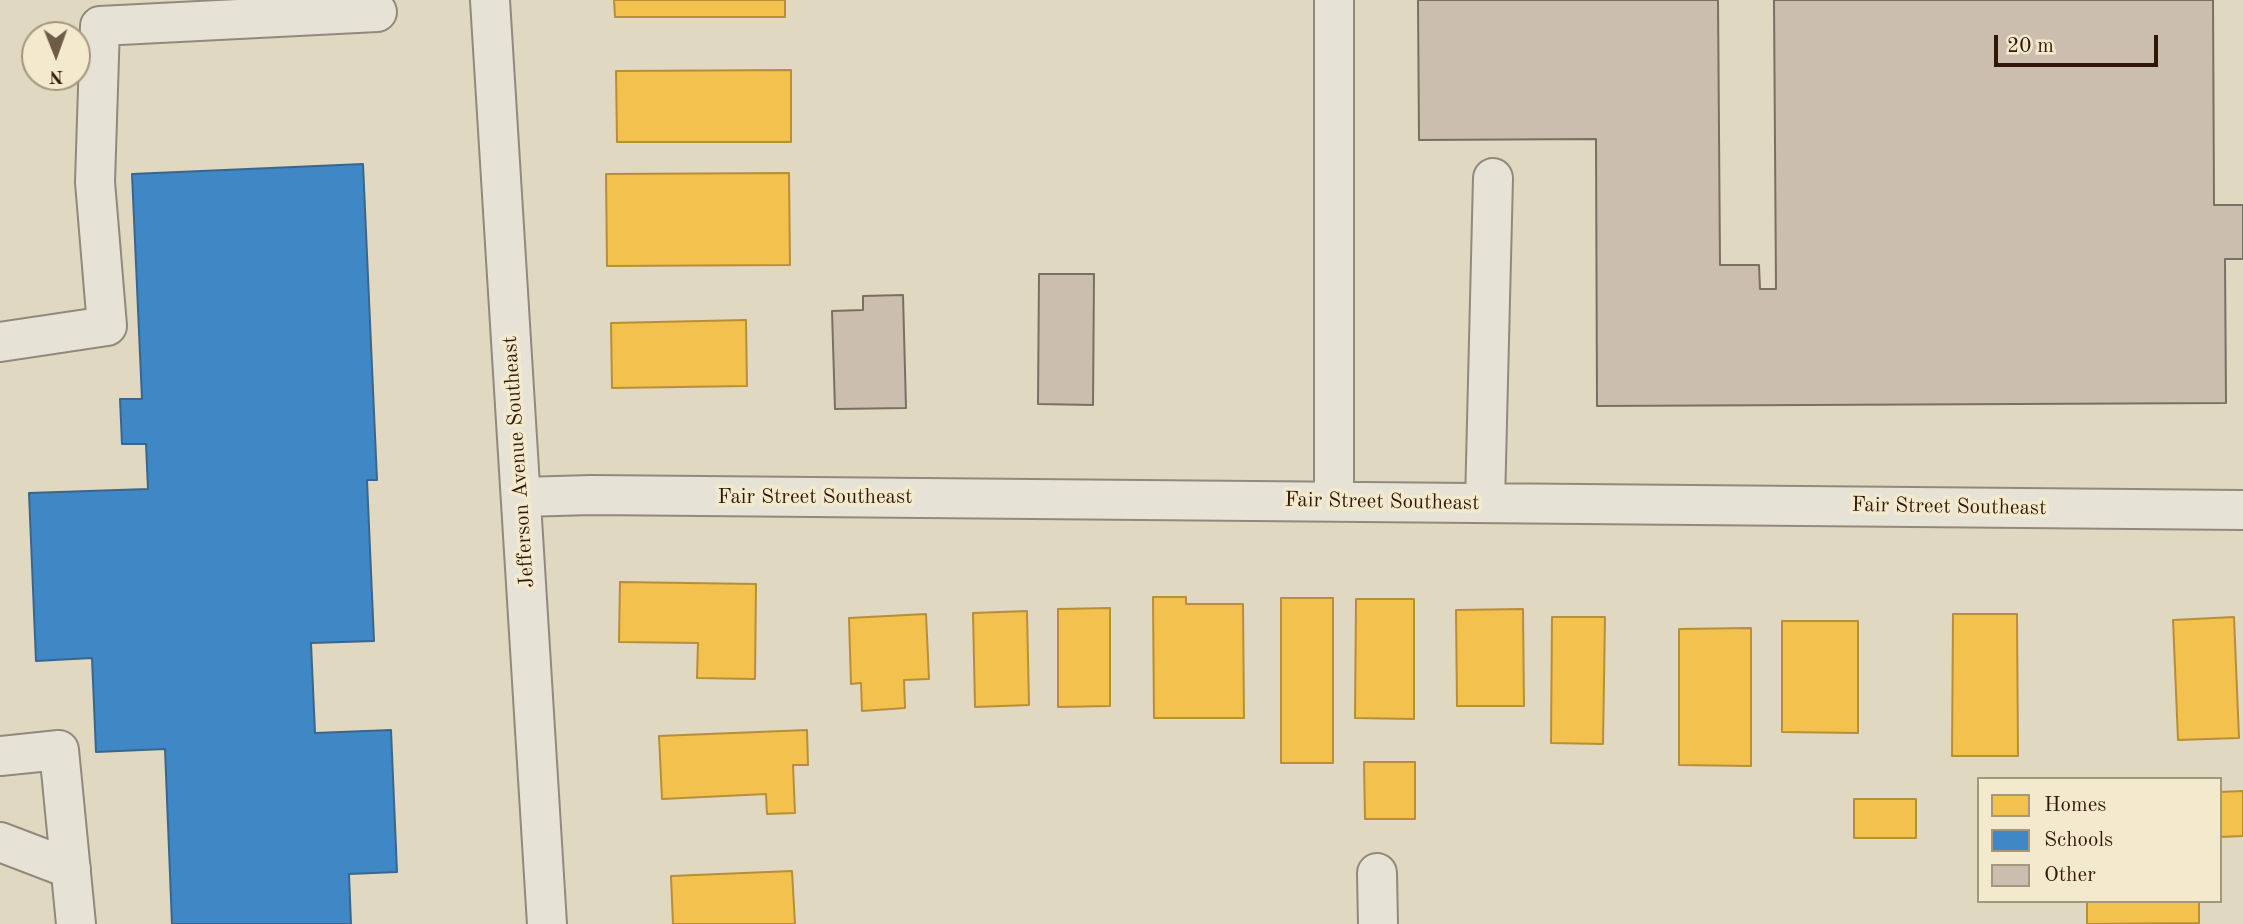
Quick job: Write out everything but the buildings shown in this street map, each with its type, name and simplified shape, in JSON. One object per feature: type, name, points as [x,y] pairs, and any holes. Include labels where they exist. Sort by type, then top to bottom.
[{"type":"street","name":"Jefferson Avenue Southeast","points":[[490,0],[547,924]]},
{"type":"street","points":[[1334,0],[1334,501]]},
{"type":"street","points":[[0,342],[107,326],[95,182],[100,26],[287,8],[377,12]]},
{"type":"street","points":[[1485,503],[1493,178]]},
{"type":"street","name":"Fair Street Southeast","points":[[520,497],[592,495],[2243,510]]},
{"type":"street","points":[[0,756],[60,750],[76,924]]},
{"type":"street","points":[[0,842],[71,869]]},
{"type":"street","points":[[1377,873],[1378,924]]}]
